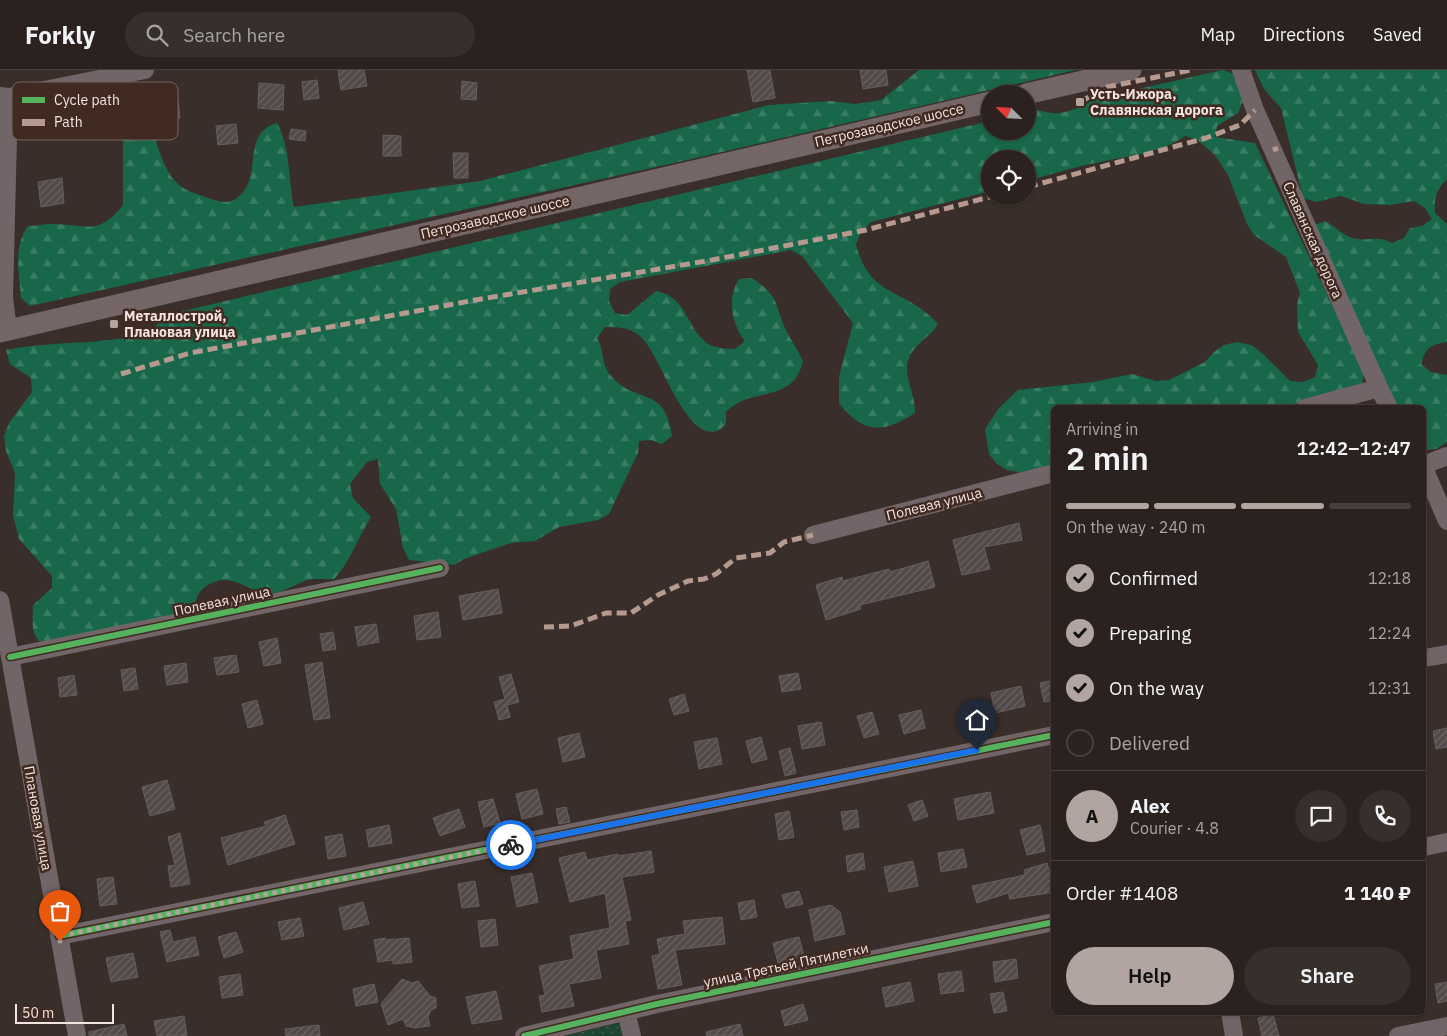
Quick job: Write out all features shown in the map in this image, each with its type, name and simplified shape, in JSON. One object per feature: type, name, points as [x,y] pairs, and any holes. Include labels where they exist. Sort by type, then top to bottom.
[{"type":"main road","points":[[1036,92],[1131,70]]},
{"type":"main road","name":"Петрозаводское шоссе","points":[[4,331],[981,104]]},
{"type":"street","points":[[83,82],[145,70]]},
{"type":"street","name":"Славянская дорога","points":[[1240,70],[1255,110],[1378,388],[1388,405]]},
{"type":"street","points":[[4,331],[5,97]]},
{"type":"street","points":[[1316,405],[1378,388]]},
{"type":"street","points":[[1426,466],[1447,456]]},
{"type":"street","points":[[1426,472],[1447,521]]},
{"type":"street","name":"Полевая улица","points":[[813,535],[1051,474]]},
{"type":"street","name":"Полевая улица","points":[[10,657],[440,568]]},
{"type":"street","name":"Плановая улица","points":[[0,600],[77,1036]]},
{"type":"street","points":[[1426,658],[1447,654]]},
{"type":"street","points":[[59,936],[1051,736]]},
{"type":"street","points":[[1426,847],[1447,842]]},
{"type":"street","name":"улица Третьей Пятилетки","points":[[524,1036],[626,1012],[1051,923]]},
{"type":"street","points":[[626,1012],[632,1036]]},
{"type":"street","points":[[1230,1015],[1234,1036]]},
{"type":"street","points":[[1398,1036],[1447,1026]]},
{"type":"green space","points":[[919,70],[1076,70],[1011,85],[981,85],[981,92],[683,161],[30,306],[21,298],[18,260],[20,243],[28,226],[52,224],[99,225],[114,215],[123,205],[123,140],[156,140],[166,167],[180,186],[200,195],[226,202],[237,198],[245,189],[250,179],[255,146],[259,137],[266,129],[277,123],[285,143],[294,207],[480,181],[769,105],[830,101],[856,104],[881,100]]},
{"type":"green space","points":[[1223,70],[1236,75],[1244,99],[1238,113],[1217,126],[1215,137],[1255,143],[1364,372],[1362,386],[1290,405],[1051,405],[1051,470],[1034,475],[1007,470],[997,464],[989,454],[985,429],[999,408],[1018,390],[1093,382],[1132,374],[1156,381],[1169,380],[1205,362],[1224,345],[1237,342],[1251,345],[1261,352],[1290,381],[1303,382],[1315,377],[1318,365],[1298,332],[1297,304],[1300,293],[1286,257],[1254,235],[1247,224],[1228,175],[1215,155],[1197,140],[1185,136],[1176,142],[1155,150],[1081,166],[1036,179],[1036,150],[981,150],[981,193],[871,222],[860,234],[856,245],[862,263],[870,275],[890,291],[926,312],[938,324],[915,348],[908,360],[908,375],[915,413],[904,420],[893,425],[874,428],[856,421],[839,403],[839,377],[853,323],[802,256],[791,250],[620,282],[610,289],[609,301],[615,313],[627,315],[656,291],[666,294],[680,306],[700,337],[708,344],[721,348],[735,349],[745,341],[736,326],[732,310],[733,294],[739,279],[752,278],[767,290],[775,301],[786,330],[803,361],[798,375],[790,384],[781,389],[736,404],[726,412],[726,424],[722,428],[717,431],[705,431],[694,423],[684,410],[641,337],[628,329],[605,327],[597,338],[608,372],[621,385],[657,402],[668,420],[672,436],[662,444],[651,440],[639,441],[638,453],[609,514],[598,520],[559,527],[535,541],[511,543],[464,559],[454,565],[409,560],[403,548],[396,509],[380,484],[378,459],[367,462],[350,484],[353,498],[371,517],[349,558],[334,579],[307,580],[274,593],[257,591],[233,581],[217,581],[208,585],[199,594],[196,601],[195,614],[47,648],[37,639],[33,629],[33,605],[52,588],[52,576],[19,539],[13,515],[15,473],[6,451],[4,436],[9,423],[32,392],[31,378],[10,364],[6,350],[116,339],[152,332],[162,316],[981,123],[981,140],[1036,140],[1036,110],[1061,113],[1094,99]]},
{"type":"green space","points":[[1255,70],[1447,70],[1447,179],[1440,187],[1435,199],[1435,213],[1447,224],[1447,342],[1436,344],[1427,350],[1421,364],[1431,372],[1447,375],[1447,442],[1436,449],[1426,450],[1426,405],[1395,405],[1314,225],[1325,221],[1352,238],[1378,239],[1392,243],[1404,238],[1410,228],[1422,226],[1432,219],[1425,208],[1414,201],[1390,205],[1364,204],[1341,196],[1316,202],[1303,198],[1281,108],[1264,89]]},
{"type":"green space","points":[[619,1023],[622,1036],[565,1036]]},
{"type":"building","points":[[338,70],[364,70],[367,86],[341,90]]},
{"type":"building","points":[[747,70],[770,70],[775,98],[753,102]]},
{"type":"building","points":[[860,70],[886,70],[888,85],[863,89]]},
{"type":"building","points":[[317,80],[319,98],[304,100],[302,82]]},
{"type":"building","points":[[462,81],[477,83],[476,100],[461,99]]},
{"type":"building","points":[[259,83],[284,85],[283,110],[258,108]]},
{"type":"building","points":[[178,100],[180,118],[178,118]]},
{"type":"building","points":[[236,124],[238,143],[218,145],[216,126]]},
{"type":"building","points":[[291,129],[306,131],[305,141],[289,139]]},
{"type":"building","points":[[383,135],[401,136],[401,156],[383,156]]},
{"type":"building","points":[[453,153],[468,153],[468,178],[454,178]]},
{"type":"building","points":[[62,178],[64,203],[41,207],[38,182]]},
{"type":"building","points":[[1019,523],[1022,540],[984,547],[990,569],[962,575],[953,540]]},
{"type":"building","points":[[928,561],[935,587],[860,605],[861,609],[826,620],[816,585],[842,577],[843,581],[889,569],[890,572]]},
{"type":"building","points":[[498,589],[502,613],[463,620],[459,596]]},
{"type":"building","points":[[438,612],[441,637],[417,640],[414,616]]},
{"type":"building","points":[[376,624],[379,642],[358,646],[355,627]]},
{"type":"building","points":[[333,632],[336,649],[323,651],[320,634]]},
{"type":"building","points":[[277,638],[281,663],[264,666],[259,642]]},
{"type":"building","points":[[236,655],[239,672],[217,675],[214,658]]},
{"type":"building","points":[[322,662],[330,718],[314,720],[305,665]]},
{"type":"building","points":[[186,663],[188,682],[167,685],[164,666]]},
{"type":"building","points":[[135,668],[138,689],[124,691],[121,670]]},
{"type":"building","points":[[798,673],[801,689],[782,692],[779,676]]},
{"type":"building","points":[[511,674],[519,702],[507,705],[510,717],[499,720],[494,702],[505,699],[499,677]]},
{"type":"building","points":[[74,675],[77,695],[60,697],[58,678]]},
{"type":"building","points":[[1051,681],[1051,701],[1044,702],[1040,683]]},
{"type":"building","points":[[1021,686],[1025,706],[995,713],[991,693]]},
{"type":"building","points":[[684,694],[689,711],[674,715],[669,699]]},
{"type":"building","points":[[257,700],[263,724],[248,728],[242,704]]},
{"type":"building","points":[[921,710],[925,728],[904,734],[899,715]]},
{"type":"building","points":[[872,712],[879,734],[864,738],[857,716]]},
{"type":"building","points":[[821,722],[825,745],[802,749],[798,726]]},
{"type":"building","points":[[1447,728],[1447,747],[1436,749],[1433,731]]},
{"type":"building","points":[[579,733],[585,757],[563,762],[558,738]]},
{"type":"building","points":[[761,737],[767,759],[752,763],[746,741]]},
{"type":"building","points":[[717,738],[722,764],[699,769],[694,742]]},
{"type":"building","points":[[790,748],[796,773],[785,776],[779,751]]},
{"type":"building","points":[[167,780],[175,809],[150,816],[142,787]]},
{"type":"building","points":[[537,789],[543,814],[522,819],[516,794]]},
{"type":"building","points":[[990,792],[994,813],[958,820],[954,799]]},
{"type":"building","points":[[493,799],[500,823],[484,827],[478,802]]},
{"type":"building","points":[[922,800],[928,816],[914,821],[908,805]]},
{"type":"building","points":[[566,807],[570,822],[559,824],[556,809]]},
{"type":"building","points":[[459,809],[465,827],[440,836],[433,818]]},
{"type":"building","points":[[857,810],[859,827],[844,830],[841,812]]},
{"type":"building","points":[[789,811],[794,837],[779,840],[775,814]]},
{"type":"building","points":[[285,815],[295,844],[228,865],[221,838],[266,826],[264,822]]},
{"type":"building","points":[[389,825],[392,843],[369,847],[366,830]]},
{"type":"building","points":[[1040,825],[1045,851],[1027,855],[1020,830]]},
{"type":"building","points":[[180,833],[190,884],[171,887],[168,866],[175,865],[168,837]]},
{"type":"building","points":[[342,834],[346,856],[328,859],[325,837]]},
{"type":"building","points":[[963,849],[967,867],[941,872],[938,853]]},
{"type":"building","points":[[651,851],[654,872],[622,877],[631,920],[625,921],[629,944],[596,950],[601,978],[569,984],[574,1006],[542,1012],[539,996],[545,995],[539,966],[574,959],[570,936],[610,928],[605,893],[570,902],[559,858],[585,852],[587,860],[618,854],[618,856]]},
{"type":"building","points":[[863,853],[865,869],[848,872],[846,856]]},
{"type":"building","points":[[913,861],[918,886],[889,892],[884,867]]},
{"type":"building","points":[[1047,863],[1049,870],[1051,870],[1051,892],[1010,899],[1008,893],[977,903],[972,886],[1025,875],[1024,870]]},
{"type":"building","points":[[532,873],[538,902],[517,907],[511,877]]},
{"type":"building","points":[[113,877],[117,904],[100,906],[97,879]]},
{"type":"building","points":[[475,881],[479,906],[462,908],[458,884]]},
{"type":"building","points":[[799,891],[803,904],[786,908],[782,895]]},
{"type":"building","points":[[754,900],[757,917],[741,920],[738,903]]},
{"type":"building","points":[[363,902],[369,924],[344,930],[339,908]]},
{"type":"building","points":[[831,905],[840,912],[845,934],[815,941],[809,910]]},
{"type":"building","points":[[722,917],[725,944],[675,950],[682,985],[658,989],[652,956],[660,954],[657,939],[685,934],[683,921]]},
{"type":"building","points":[[300,918],[304,936],[282,940],[278,922]]},
{"type":"building","points":[[495,919],[498,945],[481,947],[478,921]]},
{"type":"building","points":[[170,930],[173,942],[195,937],[199,955],[167,962],[160,932]]},
{"type":"building","points":[[236,932],[243,952],[224,958],[218,937]]},
{"type":"building","points":[[799,937],[804,956],[778,963],[773,943]]},
{"type":"building","points":[[385,938],[386,940],[409,938],[412,962],[393,964],[393,960],[378,962],[374,940]]},
{"type":"building","points":[[133,953],[138,977],[111,982],[106,958]]},
{"type":"building","points":[[1016,959],[1018,978],[995,982],[993,962]]},
{"type":"building","points":[[961,971],[964,991],[941,994],[938,974]]},
{"type":"building","points":[[240,974],[243,995],[222,998],[219,977]]},
{"type":"building","points":[[402,979],[412,983],[418,981],[430,996],[436,998],[436,1008],[431,1010],[428,1017],[430,1026],[415,1028],[406,1026],[403,1019],[388,1025],[381,1004]]},
{"type":"building","points":[[910,982],[914,1001],[886,1007],[882,988]]},
{"type":"building","points":[[1447,982],[1447,1001],[1438,1003],[1435,984]]},
{"type":"building","points":[[374,984],[378,1002],[356,1006],[353,989]]},
{"type":"building","points":[[496,991],[502,1019],[472,1024],[466,997]]},
{"type":"building","points":[[1003,992],[1007,1011],[994,1013],[990,994]]},
{"type":"building","points":[[803,1004],[808,1020],[785,1026],[781,1011]]},
{"type":"building","points":[[1273,1015],[1279,1036],[1262,1036],[1258,1018]]},
{"type":"building","points":[[184,1016],[187,1036],[157,1036],[154,1021]]},
{"type":"building","points":[[124,1024],[127,1036],[89,1036],[89,1032]]},
{"type":"building","points":[[740,1024],[743,1036],[707,1036],[706,1032]]},
{"type":"building","points":[[319,1025],[320,1036],[286,1036],[285,1029]]},
{"type":"marked path","points":[[1080,102],[1107,87],[1191,70]]},
{"type":"marked path","points":[[1036,185],[1206,138],[1240,125],[1255,110]]},
{"type":"marked path","points":[[1273,150],[1278,148]]},
{"type":"marked path","points":[[121,374],[190,353],[481,299],[712,260],[866,230],[981,199]]},
{"type":"marked path","points":[[544,627],[571,626],[606,613],[631,613],[658,595],[688,581],[704,579],[716,574],[736,558],[770,553],[784,542],[813,535]]},
{"type":"cycle path","points":[[10,657],[440,568]]},
{"type":"cycle path","points":[[59,936],[1051,736]]},
{"type":"cycle path","points":[[524,1036],[657,1004],[1051,923]]},
{"type":"way so far","points":[[60,941],[59,936],[511,845]]},
{"type":"place","name":"Усть-Ижора, Славянская дорога","points":[[1080,102]]},
{"type":"place","name":"Металлострой, Плановая улица","points":[[114,324]]},
{"type":"route","points":[[511,845],[977,750]]}]
